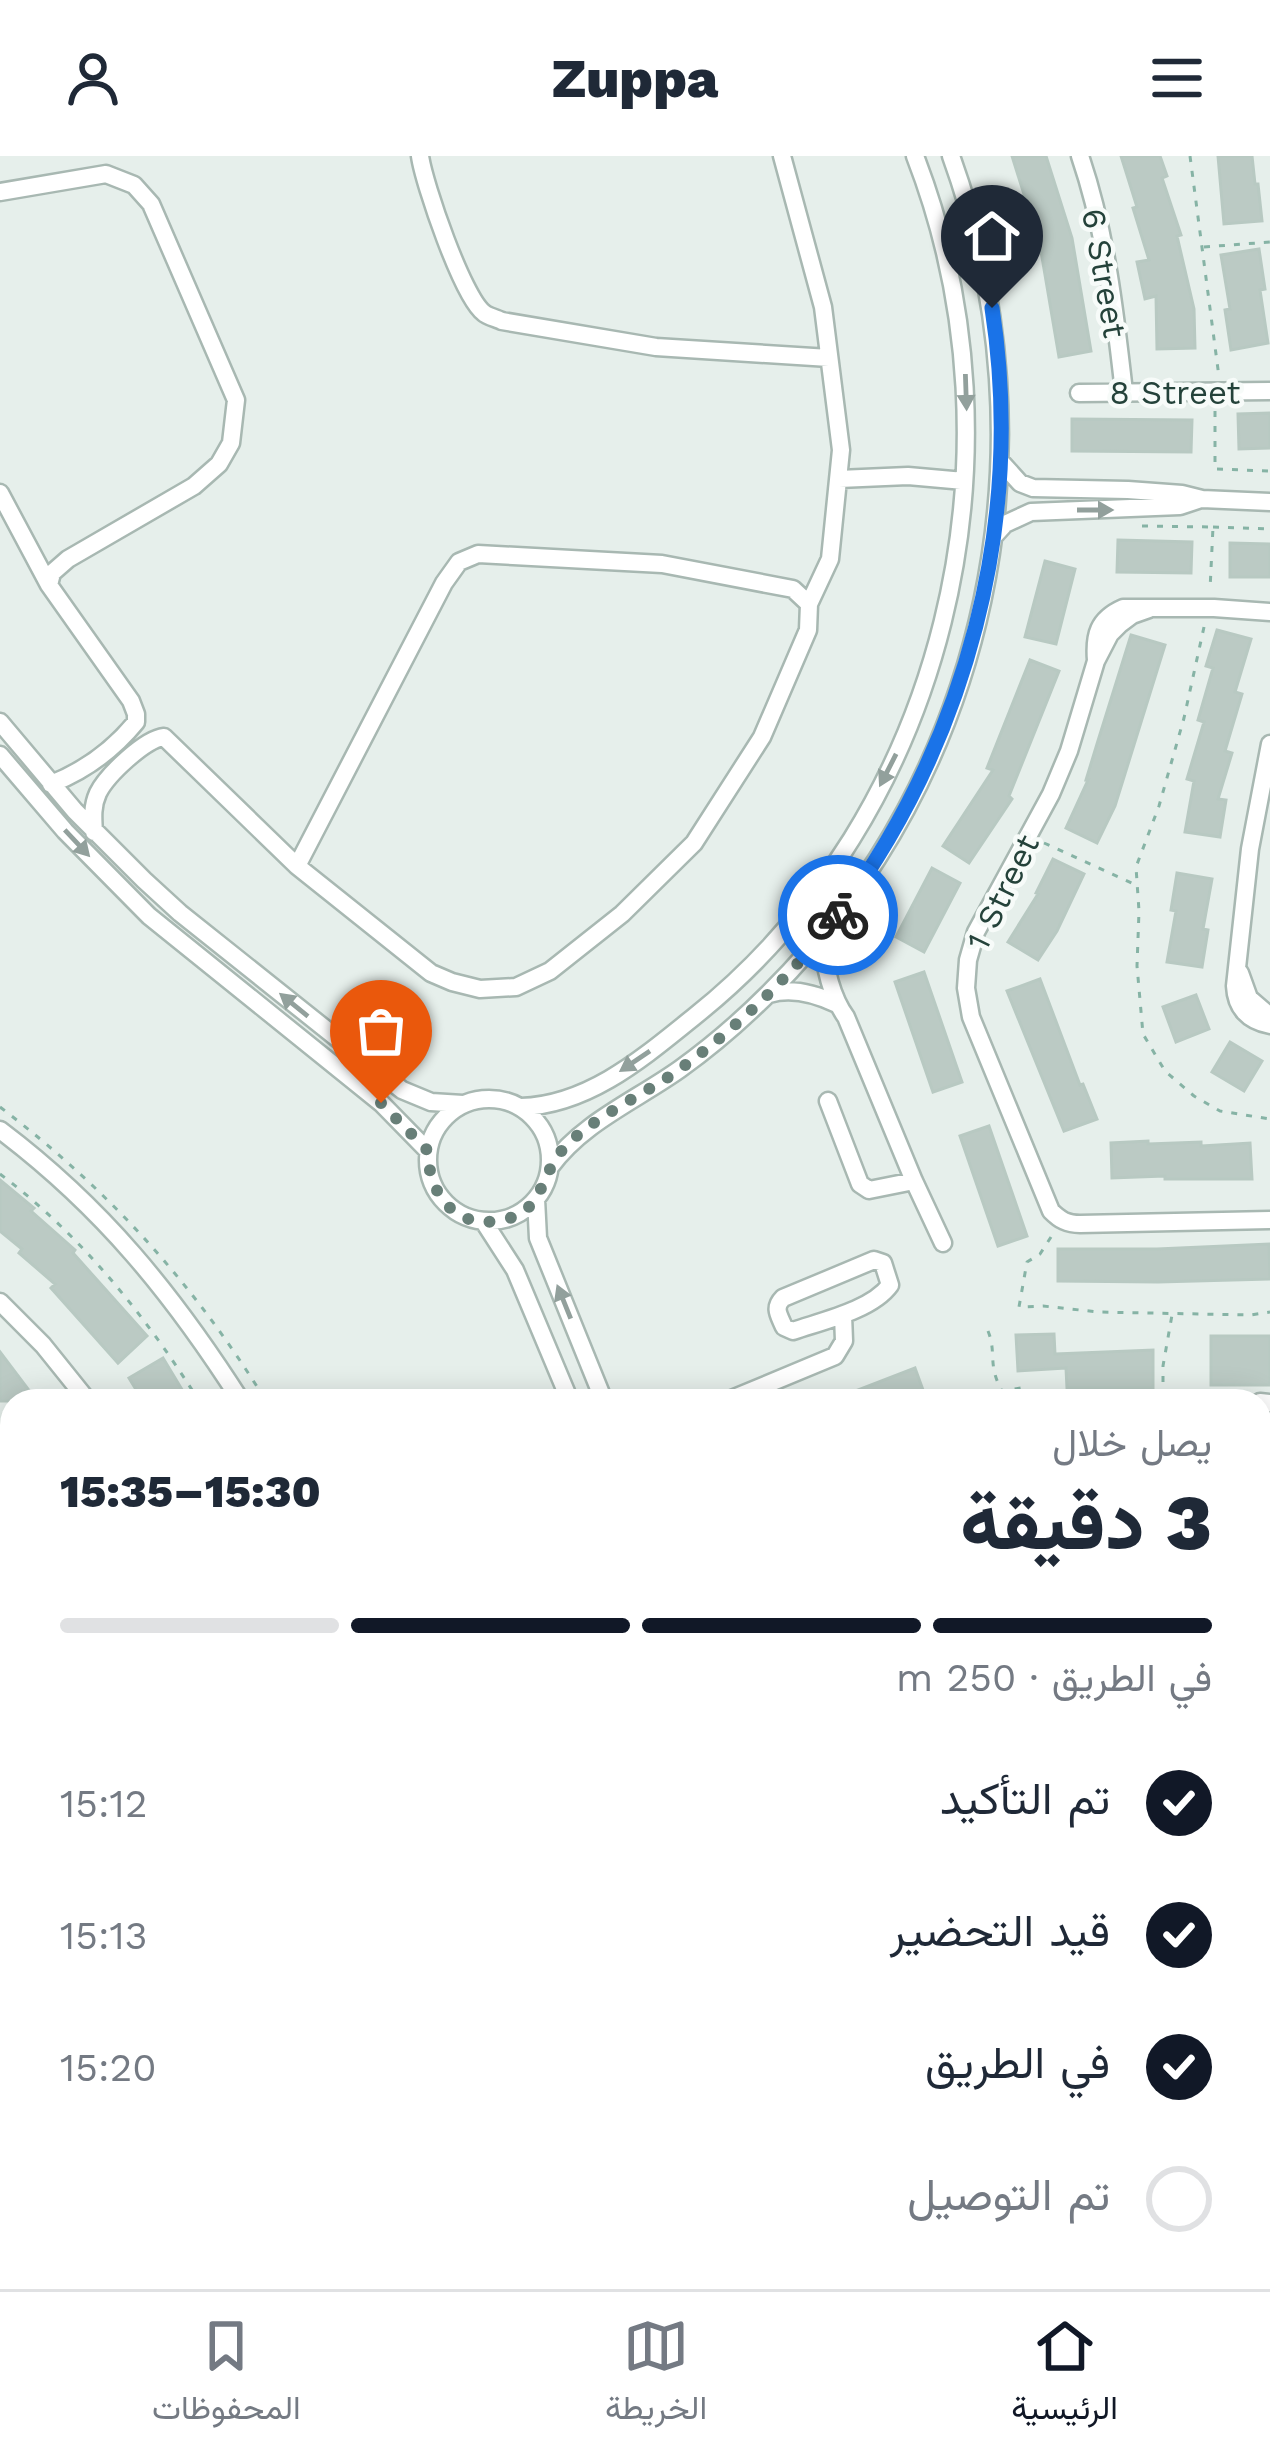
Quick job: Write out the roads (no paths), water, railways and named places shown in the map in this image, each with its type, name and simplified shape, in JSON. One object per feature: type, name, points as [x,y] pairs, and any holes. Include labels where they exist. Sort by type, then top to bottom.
[{"type":"street","points":[[420,156],[449,250],[478,308],[489,316],[656,347],[829,358]]},
{"type":"street","points":[[94,832],[96,796],[105,782],[152,739],[164,737],[297,866],[431,973],[452,982],[480,989],[516,987],[550,971],[622,914],[694,843],[762,737],[808,629],[809,604],[830,559],[841,450],[823,307],[782,156]]},
{"type":"street","points":[[521,1107],[580,1095],[659,1046],[751,965],[829,871],[862,820],[914,715],[933,662],[956,561],[967,432],[956,301],[915,156]]},
{"type":"street","points":[[550,1167],[579,1134],[682,1068],[767,995],[822,935],[866,877],[944,729],[980,614],[995,535],[1001,462],[996,338],[972,217],[951,156]]},
{"type":"street","name":"6 Street","points":[[1080,156],[1103,242],[1124,392]]},
{"type":"street","points":[[0,192],[106,174],[134,185],[151,204],[236,400],[231,443],[219,464],[194,486],[68,559],[52,573],[49,585]]},
{"type":"street","name":"8 Street","points":[[1079,393],[1270,391]]},
{"type":"street","points":[[1001,462],[1020,483],[1033,488],[1140,500]]},
{"type":"street","points":[[839,479],[908,476],[964,481]]},
{"type":"street","points":[[0,493],[49,585],[131,701],[136,717],[126,734],[100,757],[51,784]]},
{"type":"street","points":[[995,535],[1005,524],[1031,512],[1182,494],[1270,502]]},
{"type":"street","points":[[297,866],[459,562],[478,554],[662,565],[794,589],[809,604]]},
{"type":"street","name":"1 Street","points":[[1097,1222],[1069,1224],[1051,1211],[970,1017],[968,960],[976,932],[1069,751],[1096,661],[1096,634],[1102,622],[1123,608],[1270,612]]},
{"type":"street","points":[[0,722],[94,832],[180,913],[402,1090],[431,1102],[463,1105]]},
{"type":"street","points":[[1270,743],[1250,848],[1238,967],[1249,998],[1270,1020]]},
{"type":"street","points":[[0,755],[65,831],[149,916],[381,1103],[428,1151]]},
{"type":"street","points":[[822,935],[837,1004],[944,1243]]},
{"type":"street","points":[[767,995],[784,989],[816,994],[837,1004]]},
{"type":"street","points":[[482,1099],[521,1107],[538,1123],[548,1144],[550,1167],[545,1184],[521,1213],[484,1222],[464,1217],[447,1206],[428,1171],[435,1132],[447,1115],[482,1099]]},
{"type":"street","points":[[828,1101],[860,1184],[869,1190],[914,1181]]},
{"type":"street","points":[[0,1130],[115,1231],[164,1288],[233,1389]]},
{"type":"street","points":[[1044,1192],[1072,1213],[1097,1222],[1270,1220]]},
{"type":"street","points":[[536,1199],[538,1238],[599,1389]]},
{"type":"street","points":[[484,1222],[515,1270],[565,1389]]},
{"type":"street","points":[[874,1260],[883,1263],[890,1285],[886,1292],[843,1315],[793,1330],[784,1327],[777,1310],[783,1298],[874,1260]]},
{"type":"street","points":[[2,1307],[44,1345],[79,1389]]},
{"type":"street","points":[[756,1389],[835,1356],[844,1342],[843,1315]]}]
